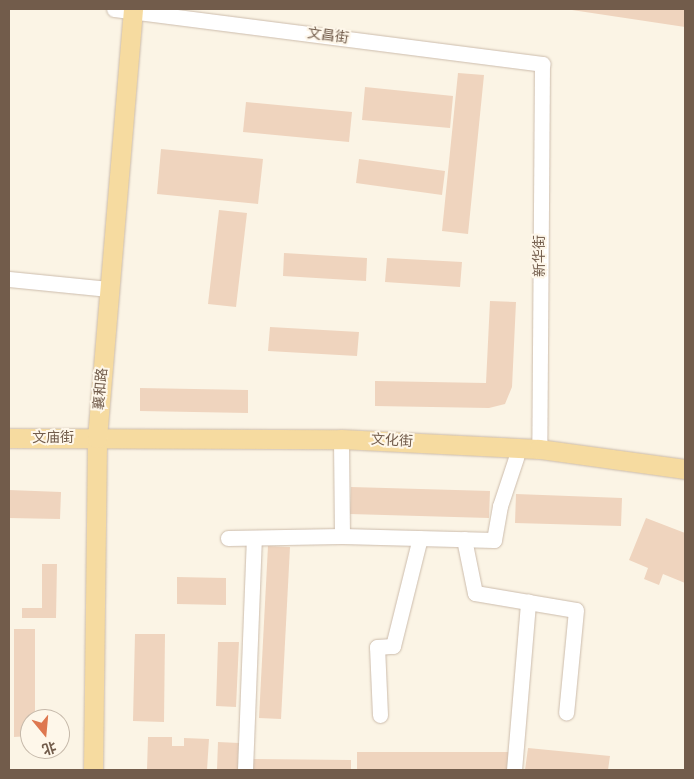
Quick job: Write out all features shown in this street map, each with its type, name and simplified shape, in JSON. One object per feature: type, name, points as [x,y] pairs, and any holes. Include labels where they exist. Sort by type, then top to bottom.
[{"type":"main road","name":"襄和路","points":[[93,770],[97,438],[109,290],[126,9]]},
{"type":"main road","name":"文庙街","points":[[9,438],[97,438]]},
{"type":"main road","name":"文化街","points":[[97,438],[340,439],[539,449],[685,469]]},
{"type":"street","name":"文昌街","points":[[126,9],[542,64]]},
{"type":"street","name":"新华街","points":[[539,449],[542,64]]},
{"type":"street","points":[[9,278],[109,290]]},
{"type":"street","points":[[340,439],[342,536]]},
{"type":"street","points":[[228,538],[342,536],[494,540],[500,506],[516,458]]},
{"type":"street","points":[[245,770],[254,538]]},
{"type":"street","points":[[380,715],[377,647],[393,646],[420,538]]},
{"type":"street","points":[[464,539],[475,593],[576,610],[566,713]]},
{"type":"street","points":[[514,770],[528,602]]},
{"type":"building","points":[[685,9],[685,27],[572,10]]},
{"type":"building","points":[[458,73],[484,75],[468,234],[442,231]]},
{"type":"building","points":[[365,87],[453,96],[450,128],[362,120]]},
{"type":"building","points":[[246,102],[352,112],[349,142],[243,132]]},
{"type":"building","points":[[161,149],[263,159],[258,204],[157,194]]},
{"type":"building","points":[[359,159],[445,171],[442,195],[356,183]]},
{"type":"building","points":[[219,210],[247,213],[236,307],[208,304]]},
{"type":"building","points":[[284,253],[367,258],[366,281],[283,276]]},
{"type":"building","points":[[387,258],[462,262],[460,287],[385,282]]},
{"type":"building","points":[[490,301],[516,302],[512,387],[505,404],[489,408],[375,406],[375,381],[486,383]]},
{"type":"building","points":[[270,327],[359,332],[357,356],[268,351]]},
{"type":"building","points":[[140,388],[248,390],[248,413],[140,411]]},
{"type":"building","points":[[351,487],[490,491],[489,518],[350,514]]},
{"type":"building","points":[[9,490],[61,492],[60,519],[9,518]]},
{"type":"building","points":[[516,494],[622,498],[621,526],[515,523]]},
{"type":"building","points":[[646,518],[685,533],[685,583],[663,574],[659,585],[644,579],[648,568],[629,560]]},
{"type":"building","points":[[268,546],[290,547],[281,719],[259,718]]},
{"type":"building","points":[[42,564],[57,564],[56,618],[22,618],[22,608],[42,608]]},
{"type":"building","points":[[177,577],[226,578],[226,605],[177,604]]},
{"type":"building","points":[[14,629],[35,629],[35,709],[20,709],[20,737],[14,737]]},
{"type":"building","points":[[135,634],[165,634],[164,722],[133,721]]},
{"type":"building","points":[[218,642],[239,642],[236,707],[216,706]]},
{"type":"building","points":[[148,737],[172,737],[172,746],[184,746],[184,738],[209,739],[207,770],[147,770]]},
{"type":"building","points":[[218,742],[239,743],[238,770],[217,770]]},
{"type":"building","points":[[528,748],[610,756],[608,770],[525,770]]},
{"type":"building","points":[[357,752],[509,752],[508,770],[357,770]]},
{"type":"building","points":[[250,759],[351,760],[351,770],[250,770]]}]
